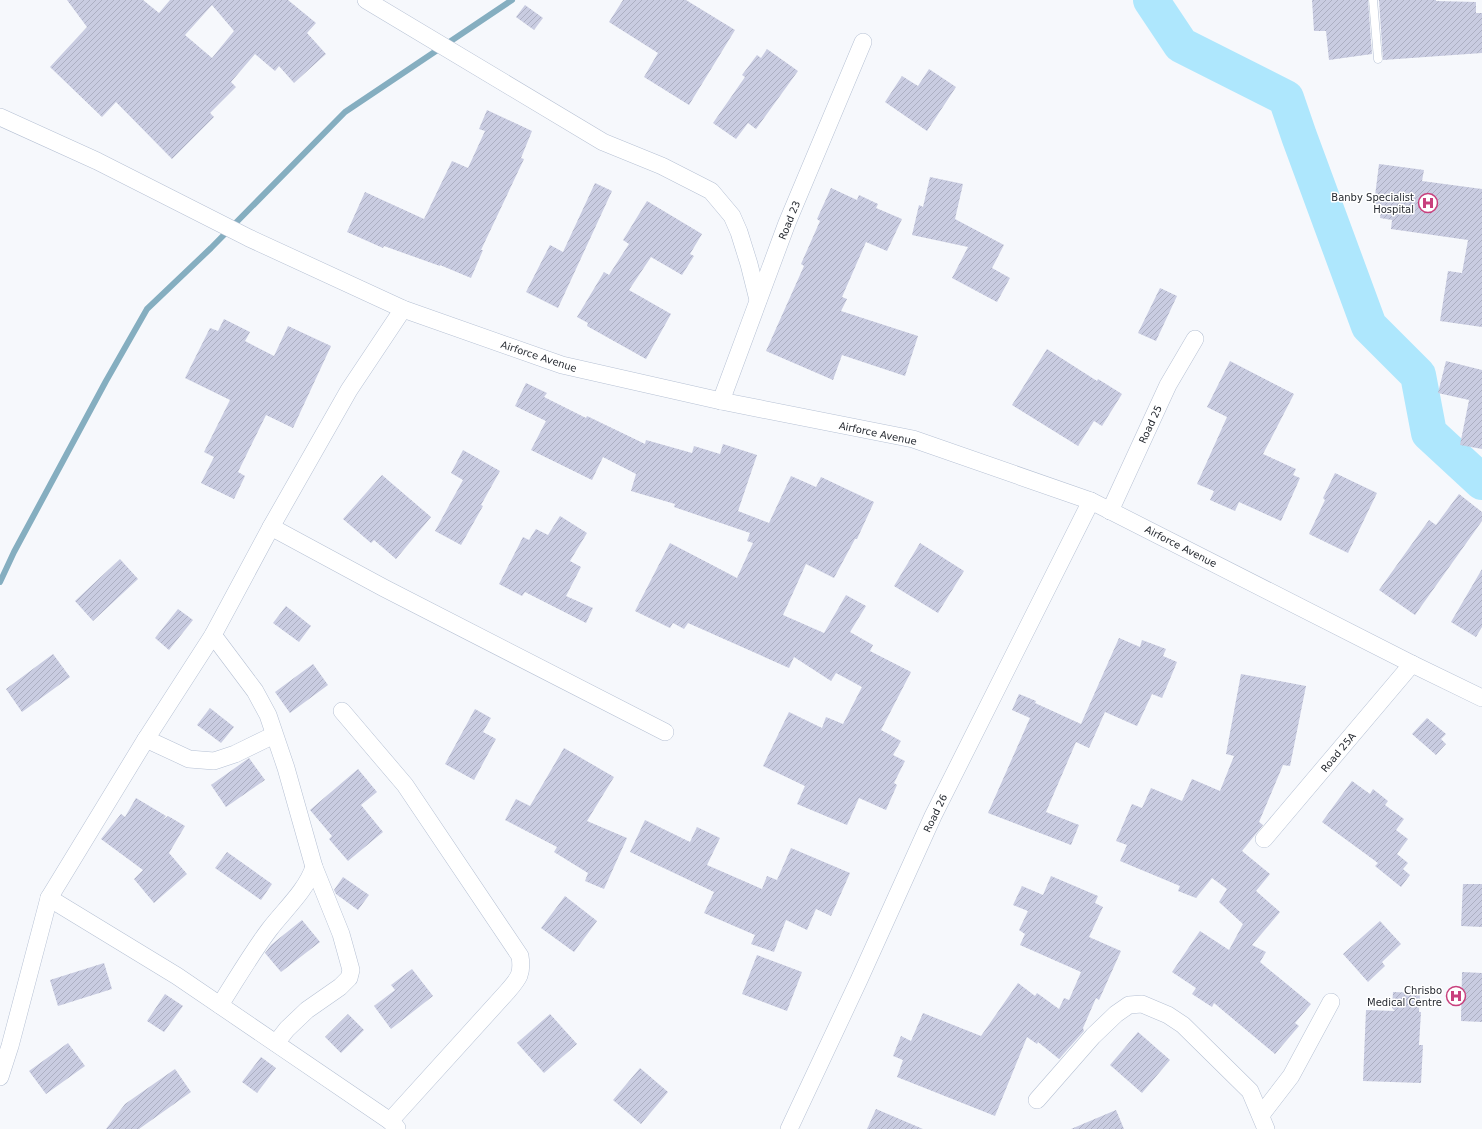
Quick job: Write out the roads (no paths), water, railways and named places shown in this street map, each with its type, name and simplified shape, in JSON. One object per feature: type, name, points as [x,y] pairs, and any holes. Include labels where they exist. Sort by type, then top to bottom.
[{"type":"street","points":[[366,0],[603,142],[662,166],[711,191],[732,216],[739,232],[758,300]]},
{"type":"street","name":"Road 23","points":[[721,401],[787,223],[863,42]]},
{"type":"street","name":"Airforce Avenue","points":[[0,116],[97,161],[249,238],[403,309],[562,365],[721,401],[913,439],[1091,501],[1482,698]]},
{"type":"street","points":[[0,1077],[10,1046],[49,898],[146,739],[213,635],[271,527],[349,390],[403,309]]},
{"type":"street","name":"Road 25","points":[[1110,511],[1168,385],[1195,339]]},
{"type":"street","name":"Road 26","points":[[789,1129],[860,980],[932,816],[1091,501]]},
{"type":"street","points":[[271,527],[384,588],[665,732]]},
{"type":"street","points":[[213,635],[255,690],[268,715],[286,768],[314,867],[341,934],[351,970],[349,978],[340,988],[307,1010],[287,1029],[276,1043]]},
{"type":"street","name":"Road 25A","points":[[1264,839],[1412,664]]},
{"type":"street","points":[[49,898],[177,976],[394,1125],[520,977],[522,967],[520,956],[405,785],[342,711]]},
{"type":"street","points":[[146,739],[189,759],[214,761],[235,754],[274,735]]},
{"type":"street","points":[[220,1005],[269,930],[300,892],[312,874],[314,867]]},
{"type":"street","points":[[1263,1122],[1291,1076],[1331,1002]]},
{"type":"street","points":[[1037,1100],[1093,1036],[1116,1014],[1129,1005],[1142,1004],[1168,1015],[1183,1025],[1250,1091],[1263,1122]]},
{"type":"lane","points":[[1373,0],[1378,59]]},
{"type":"waterway","points":[[0,582],[14,552],[106,381],[147,309],[211,248],[345,112],[512,0]]},
{"type":"waterway","points":[[1151,0],[1181,45],[1286,98],[1369,326],[1418,375],[1429,433],[1482,482]]},
{"type":"place","name":"Banby Specialist Hospital","points":[[1428,203]]},
{"type":"place","name":"Chrisbo Medical Centre","points":[[1456,996]]}]
